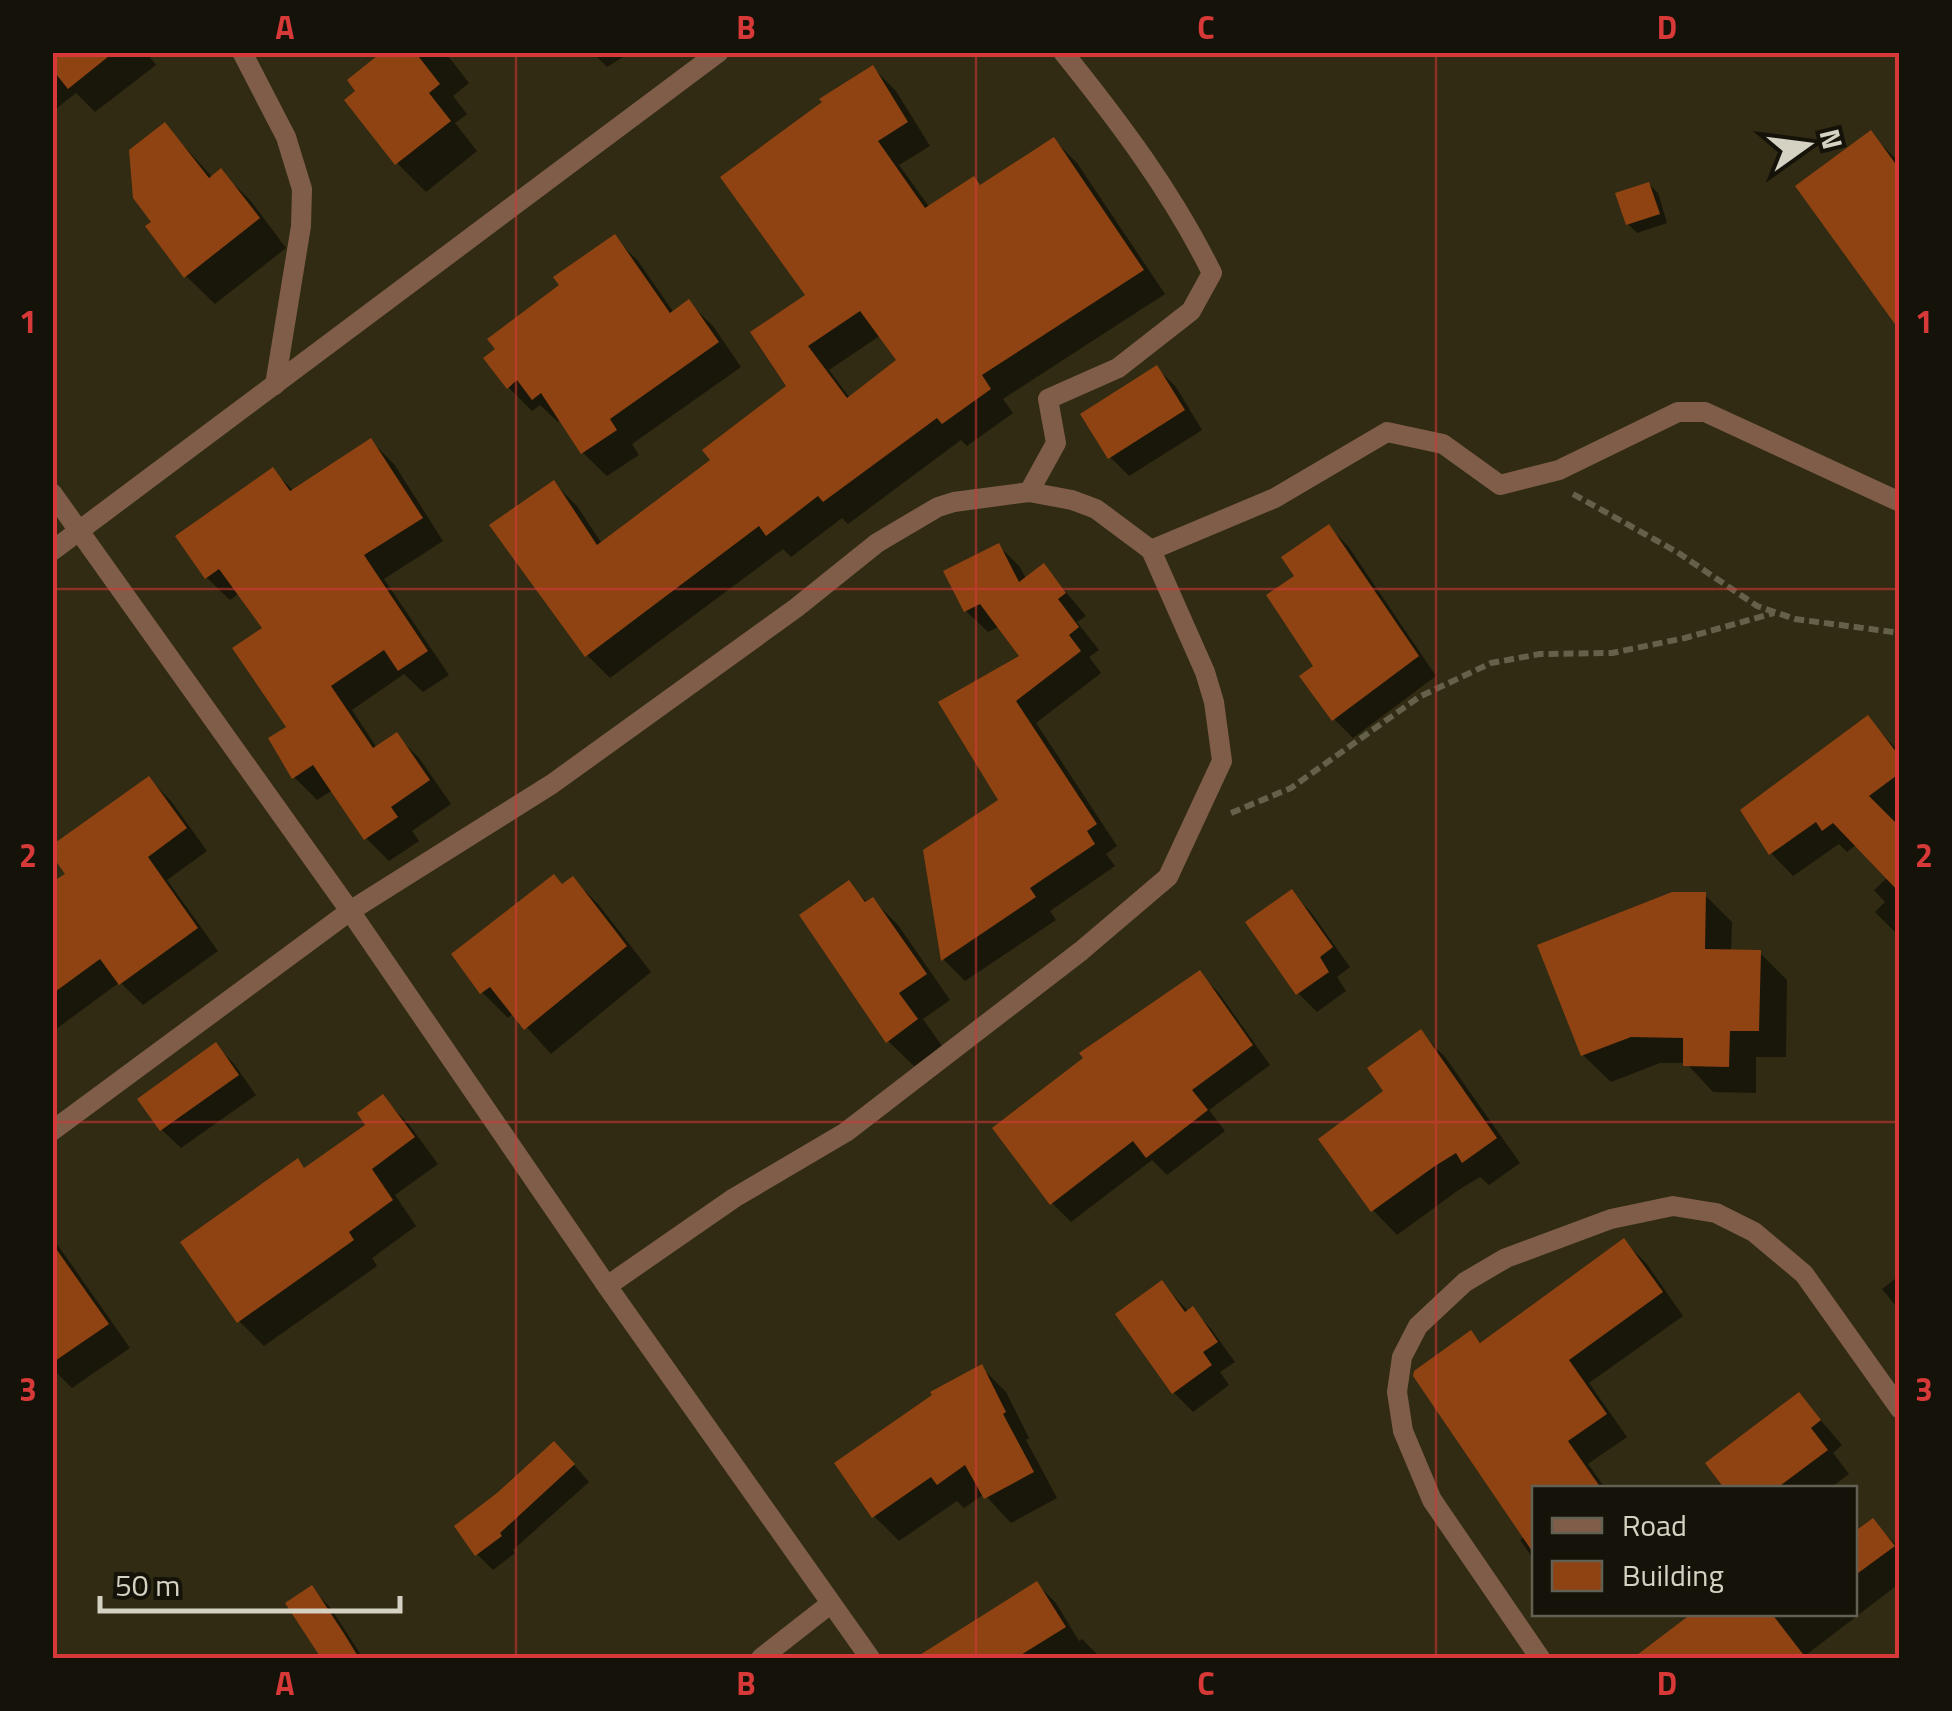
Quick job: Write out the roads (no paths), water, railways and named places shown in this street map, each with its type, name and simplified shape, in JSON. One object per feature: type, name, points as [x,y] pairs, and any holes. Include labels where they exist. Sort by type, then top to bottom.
[{"type":"street","points":[[242,52],[286,137],[302,189],[301,226],[275,385]]},
{"type":"street","points":[[52,552],[719,52]]},
{"type":"street","points":[[1030,492],[1056,443],[1048,398],[1118,368],[1148,346],[1192,312],[1212,273],[1186,220],[1128,132],[1063,52]]},
{"type":"street","points":[[1151,550],[1275,498],[1387,432],[1443,444],[1500,486],[1560,470],[1678,412],[1690,410],[1741,427],[1900,502]]},
{"type":"street","points":[[52,1131],[350,911],[552,784],[796,608],[877,543],[938,507],[954,502],[1030,492],[1096,509],[1151,550],[1205,672],[1214,702],[1222,761],[1168,877],[1067,962],[846,1132],[734,1198],[607,1286]]},
{"type":"street","points":[[52,493],[350,911],[607,1286],[870,1658]]},
{"type":"street","points":[[1540,1658],[1432,1500],[1403,1431],[1397,1392],[1402,1358],[1418,1326],[1465,1282],[1506,1258],[1611,1219],[1673,1206],[1716,1213],[1754,1232],[1804,1274],[1900,1409]]},
{"type":"street","points":[[762,1658],[830,1604]]}]
